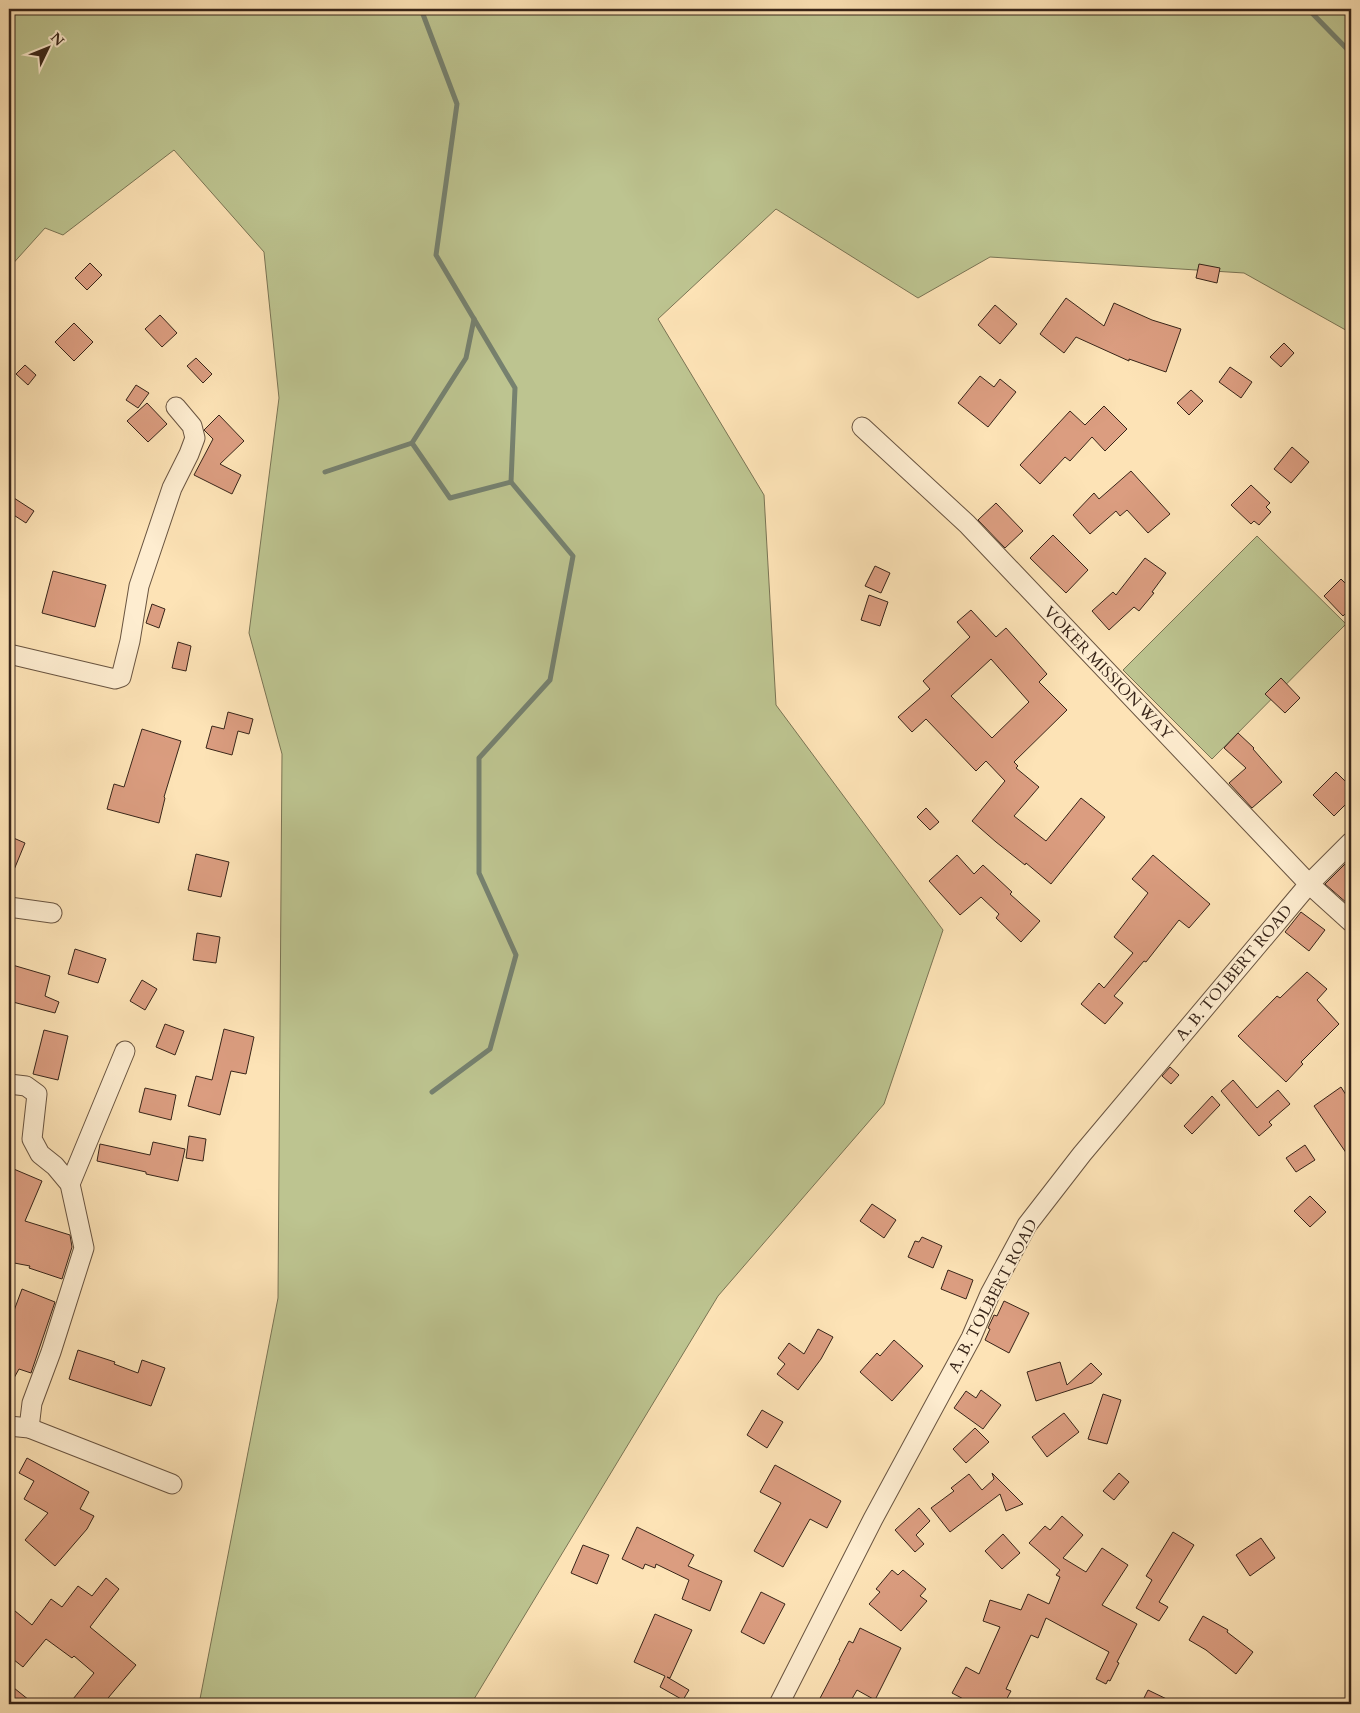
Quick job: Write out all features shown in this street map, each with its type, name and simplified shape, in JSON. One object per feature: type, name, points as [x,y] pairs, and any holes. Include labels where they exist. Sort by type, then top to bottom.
[{"type":"street","points":[[9,654],[115,679],[121,677],[130,641],[139,586],[172,488],[195,438],[192,426],[176,406]]},
{"type":"street","name":"VOKER MISSION WAY","points":[[862,428],[967,524],[1309,884],[1351,922]]},
{"type":"street","name":"A. B. TOLBERT ROAD","points":[[779,1704],[873,1518],[971,1338],[990,1294],[1027,1225],[1082,1154],[1309,884],[1351,842]]},
{"type":"street","points":[[9,907],[52,913]]},
{"type":"street","points":[[70,1184],[125,1051]]},
{"type":"street","points":[[9,1084],[26,1086],[36,1094],[32,1139],[40,1154],[55,1166],[70,1184],[84,1248],[51,1352],[32,1403],[28,1428]]},
{"type":"street","points":[[9,1426],[28,1428],[172,1484]]},
{"type":"green space","points":[[9,9],[1351,9],[1351,333],[1244,273],[990,257],[918,298],[776,209],[658,319],[764,495],[776,705],[943,930],[884,1104],[718,1296],[471,1704],[199,1704],[278,1298],[282,754],[249,633],[279,398],[264,252],[174,150],[63,235],[45,228],[9,268]]},
{"type":"green space","points":[[1257,536],[1346,624],[1212,759],[1123,670]]},
{"type":"building","points":[[90,263],[102,275],[87,290],[75,278]]},
{"type":"building","points":[[1199,264],[1220,268],[1217,283],[1196,278]]},
{"type":"building","points":[[1066,298],[1104,326],[1114,303],[1152,320],[1181,329],[1166,372],[1129,359],[1129,361],[1076,337],[1064,353],[1040,334]]},
{"type":"building","points":[[995,305],[1017,324],[1000,344],[978,325]]},
{"type":"building","points":[[160,315],[177,333],[162,347],[145,329]]},
{"type":"building","points":[[74,323],[93,342],[74,361],[55,342]]},
{"type":"building","points":[[1284,343],[1294,353],[1281,367],[1270,357]]},
{"type":"building","points":[[196,358],[212,374],[203,383],[187,366]]},
{"type":"building","points":[[25,365],[36,375],[28,385],[16,374]]},
{"type":"building","points":[[1230,367],[1252,382],[1241,398],[1219,382]]},
{"type":"building","points":[[980,376],[994,387],[1000,379],[1016,392],[988,427],[958,403]]},
{"type":"building","points":[[136,385],[149,393],[138,408],[126,400]]},
{"type":"building","points":[[1191,390],[1203,401],[1189,415],[1177,403]]},
{"type":"building","points":[[147,403],[167,424],[148,442],[127,421]]},
{"type":"building","points":[[1104,406],[1127,429],[1105,451],[1092,437],[1070,461],[1065,457],[1040,484],[1020,465],[1070,411],[1085,425]]},
{"type":"building","points":[[219,415],[244,441],[220,464],[241,475],[232,494],[194,475],[213,439],[204,430]]},
{"type":"building","points":[[1292,447],[1309,462],[1291,483],[1274,469]]},
{"type":"building","points":[[1131,471],[1170,514],[1148,533],[1127,510],[1120,516],[1116,511],[1090,534],[1073,515],[1094,493],[1099,499]]},
{"type":"building","points":[[1251,485],[1270,503],[1266,507],[1271,512],[1259,525],[1254,521],[1251,524],[1231,505]]},
{"type":"building","points":[[14,498],[34,511],[26,523],[9,512],[9,506]]},
{"type":"building","points":[[996,503],[1023,531],[1005,548],[978,520]]},
{"type":"building","points":[[1053,535],[1088,570],[1066,593],[1030,558]]},
{"type":"building","points":[[1145,558],[1166,573],[1152,592],[1154,593],[1139,611],[1134,607],[1109,630],[1092,611],[1113,592],[1116,595]]},
{"type":"building","points":[[875,566],[890,573],[881,593],[865,586]]},
{"type":"building","points":[[53,571],[106,585],[95,627],[42,613]]},
{"type":"building","points":[[1341,579],[1351,589],[1351,608],[1343,616],[1324,596]]},
{"type":"building","points":[[869,595],[888,602],[880,626],[861,620]]},
{"type":"building","points":[[152,604],[165,609],[159,628],[146,623]]},
{"type":"building","points":[[971,610],[996,637],[1006,628],[1047,674],[1039,682],[1067,710],[1014,762],[1018,766],[1016,768],[1039,787],[1014,816],[1046,841],[1081,798],[1105,817],[1051,884],[972,821],[1005,781],[986,761],[976,771],[926,719],[912,732],[898,717],[930,689],[923,681],[970,637],[957,622]],"holes":[[[991,659],[1029,702],[992,738],[951,696]]]},
{"type":"building","points":[[178,642],[191,646],[186,671],[172,668]]},
{"type":"building","points":[[1281,678],[1300,698],[1285,713],[1265,694]]},
{"type":"building","points":[[228,712],[253,719],[249,734],[238,731],[232,755],[206,748],[212,726],[224,729]]},
{"type":"building","points":[[142,729],[181,741],[164,797],[159,823],[107,809],[114,784],[124,787]]},
{"type":"building","points":[[1238,733],[1254,748],[1282,782],[1252,808],[1229,783],[1246,768],[1224,748]]},
{"type":"building","points":[[1336,772],[1351,787],[1351,799],[1334,816],[1313,795]]},
{"type":"building","points":[[926,808],[939,822],[930,830],[917,817]]},
{"type":"building","points":[[9,836],[25,843],[9,882]]},
{"type":"building","points":[[196,854],[229,862],[221,897],[188,890]]},
{"type":"building","points":[[957,855],[974,874],[983,865],[1012,892],[1010,894],[1040,921],[1021,942],[996,918],[999,914],[981,897],[960,915],[929,881]]},
{"type":"building","points":[[1153,855],[1210,904],[1189,928],[1179,920],[1146,962],[1144,961],[1114,996],[1123,1003],[1105,1024],[1081,1004],[1099,983],[1104,988],[1133,953],[1114,937],[1148,893],[1132,879]]},
{"type":"building","points":[[1351,858],[1351,902],[1348,904],[1325,884]]},
{"type":"building","points":[[1301,912],[1325,930],[1309,951],[1285,932]]},
{"type":"building","points":[[197,933],[220,937],[216,963],[193,960]]},
{"type":"building","points":[[75,949],[106,959],[98,983],[68,974]]},
{"type":"building","points":[[9,964],[50,976],[45,996],[59,1002],[55,1013],[9,1001]]},
{"type":"building","points":[[1307,972],[1327,989],[1317,1000],[1339,1024],[1301,1062],[1303,1064],[1286,1082],[1238,1036],[1277,996],[1280,998]]},
{"type":"building","points":[[142,980],[157,989],[145,1010],[130,1001]]},
{"type":"building","points":[[165,1024],[184,1031],[175,1055],[156,1047]]},
{"type":"building","points":[[224,1029],[254,1037],[246,1074],[231,1071],[220,1115],[188,1106],[196,1076],[212,1080]]},
{"type":"building","points":[[44,1030],[68,1036],[58,1080],[33,1074]]},
{"type":"building","points":[[1170,1067],[1179,1075],[1171,1084],[1162,1076]]},
{"type":"building","points":[[1233,1080],[1257,1108],[1278,1090],[1290,1104],[1269,1122],[1272,1125],[1259,1136],[1221,1091]]},
{"type":"building","points":[[1341,1087],[1351,1103],[1351,1160],[1314,1106]]},
{"type":"building","points":[[145,1088],[176,1095],[171,1120],[139,1112]]},
{"type":"building","points":[[1212,1096],[1220,1105],[1192,1134],[1184,1126]]},
{"type":"building","points":[[189,1136],[206,1139],[203,1161],[186,1158]]},
{"type":"building","points":[[153,1142],[185,1149],[178,1181],[97,1161],[100,1144],[150,1155]]},
{"type":"building","points":[[1305,1145],[1315,1160],[1296,1172],[1286,1158]]},
{"type":"building","points":[[9,1167],[42,1181],[25,1221],[70,1235],[72,1247],[62,1279],[29,1268],[30,1266],[9,1262]]},
{"type":"building","points":[[1310,1196],[1326,1212],[1310,1227],[1294,1211]]},
{"type":"building","points":[[872,1204],[896,1220],[884,1238],[860,1221]]},
{"type":"building","points":[[922,1237],[942,1246],[933,1268],[908,1257],[915,1241],[919,1242]]},
{"type":"building","points":[[948,1270],[973,1280],[966,1299],[941,1289]]},
{"type":"building","points":[[22,1289],[55,1302],[31,1373],[19,1369],[9,1387],[9,1324]]},
{"type":"building","points":[[1004,1301],[1029,1313],[1009,1353],[985,1340],[994,1315],[997,1316]]},
{"type":"building","points":[[818,1329],[833,1337],[821,1359],[798,1390],[777,1374],[785,1364],[778,1358],[789,1343],[804,1354]]},
{"type":"building","points":[[894,1340],[923,1366],[892,1401],[860,1372],[877,1353],[880,1356]]},
{"type":"building","points":[[78,1350],[115,1362],[114,1364],[138,1373],[142,1360],[165,1368],[151,1406],[69,1379]]},
{"type":"building","points":[[1060,1362],[1067,1385],[1091,1363],[1102,1374],[1092,1383],[1036,1401],[1027,1372]]},
{"type":"building","points":[[981,1390],[1001,1405],[983,1429],[954,1408],[966,1391],[976,1398]]},
{"type":"building","points":[[1103,1394],[1121,1400],[1107,1444],[1088,1439]]},
{"type":"building","points":[[762,1410],[783,1422],[767,1448],[747,1435]]},
{"type":"building","points":[[1064,1413],[1079,1432],[1047,1457],[1032,1437]]},
{"type":"building","points":[[975,1428],[989,1442],[966,1463],[953,1449]]},
{"type":"building","points":[[27,1458],[89,1492],[80,1509],[94,1516],[87,1529],[55,1566],[25,1540],[48,1513],[24,1499],[34,1481],[19,1473]]},
{"type":"building","points":[[775,1465],[841,1501],[827,1528],[810,1519],[783,1567],[754,1551],[781,1503],[760,1492]]},
{"type":"building","points":[[992,1473],[1023,1504],[1006,1511],[1000,1494],[950,1532],[931,1508],[954,1491],[951,1488],[969,1474],[982,1490],[994,1479]]},
{"type":"building","points":[[1119,1473],[1129,1482],[1114,1500],[1103,1491]]},
{"type":"building","points":[[919,1508],[930,1521],[916,1535],[924,1544],[915,1552],[895,1530]]},
{"type":"building","points":[[1062,1516],[1083,1535],[1063,1558],[1086,1572],[1102,1548],[1128,1565],[1102,1605],[1137,1624],[1117,1662],[1119,1663],[1110,1681],[1108,1680],[1106,1684],[1096,1679],[1109,1652],[1046,1618],[1038,1638],[1031,1635],[1006,1689],[1011,1691],[1004,1704],[973,1704],[952,1693],[966,1667],[979,1674],[1000,1627],[983,1621],[990,1600],[1021,1610],[1028,1594],[1049,1604],[1060,1577],[1056,1575],[1060,1570],[1029,1543],[1045,1526],[1050,1530]]},
{"type":"building","points":[[637,1527],[694,1555],[688,1566],[722,1581],[710,1611],[682,1599],[689,1580],[656,1564],[655,1568],[645,1564],[643,1569],[622,1559]]},
{"type":"building","points":[[1173,1532],[1194,1545],[1159,1602],[1168,1607],[1159,1621],[1136,1608],[1152,1580],[1146,1576]]},
{"type":"building","points":[[1003,1534],[1020,1553],[1002,1569],[985,1551]]},
{"type":"building","points":[[1261,1538],[1275,1558],[1250,1576],[1236,1555]]},
{"type":"building","points":[[583,1545],[609,1555],[597,1584],[571,1573]]},
{"type":"building","points":[[892,1570],[898,1575],[903,1570],[926,1589],[920,1596],[927,1601],[901,1631],[869,1604],[880,1592],[876,1589]]},
{"type":"building","points":[[106,1578],[119,1589],[90,1627],[136,1665],[103,1704],[69,1704],[94,1673],[74,1656],[72,1658],[46,1639],[23,1667],[9,1656],[9,1606],[32,1625],[51,1599],[62,1607],[78,1586],[92,1596]]},
{"type":"building","points":[[761,1592],[785,1604],[764,1644],[741,1632]]},
{"type":"building","points":[[655,1614],[692,1630],[670,1678],[667,1677],[689,1690],[683,1700],[660,1687],[665,1676],[634,1662]]},
{"type":"building","points":[[1203,1616],[1228,1630],[1227,1632],[1253,1652],[1236,1674],[1206,1650],[1189,1640]]},
{"type":"building","points":[[860,1628],[901,1648],[875,1700],[857,1690],[849,1704],[817,1704],[849,1641],[853,1643]]},
{"type":"building","points":[[9,1684],[34,1704],[9,1704]]},
{"type":"building","points":[[1148,1690],[1177,1704],[1141,1704]]},
{"type":"waterway","points":[[421,9],[457,104],[436,255],[515,388],[511,482],[573,556],[550,680],[479,758],[479,873],[516,955],[490,1049],[432,1092]]},
{"type":"waterway","points":[[1308,9],[1351,53]]},
{"type":"waterway","points":[[325,472],[412,443],[466,358],[474,319]]},
{"type":"waterway","points":[[412,443],[450,498],[511,482]]}]
